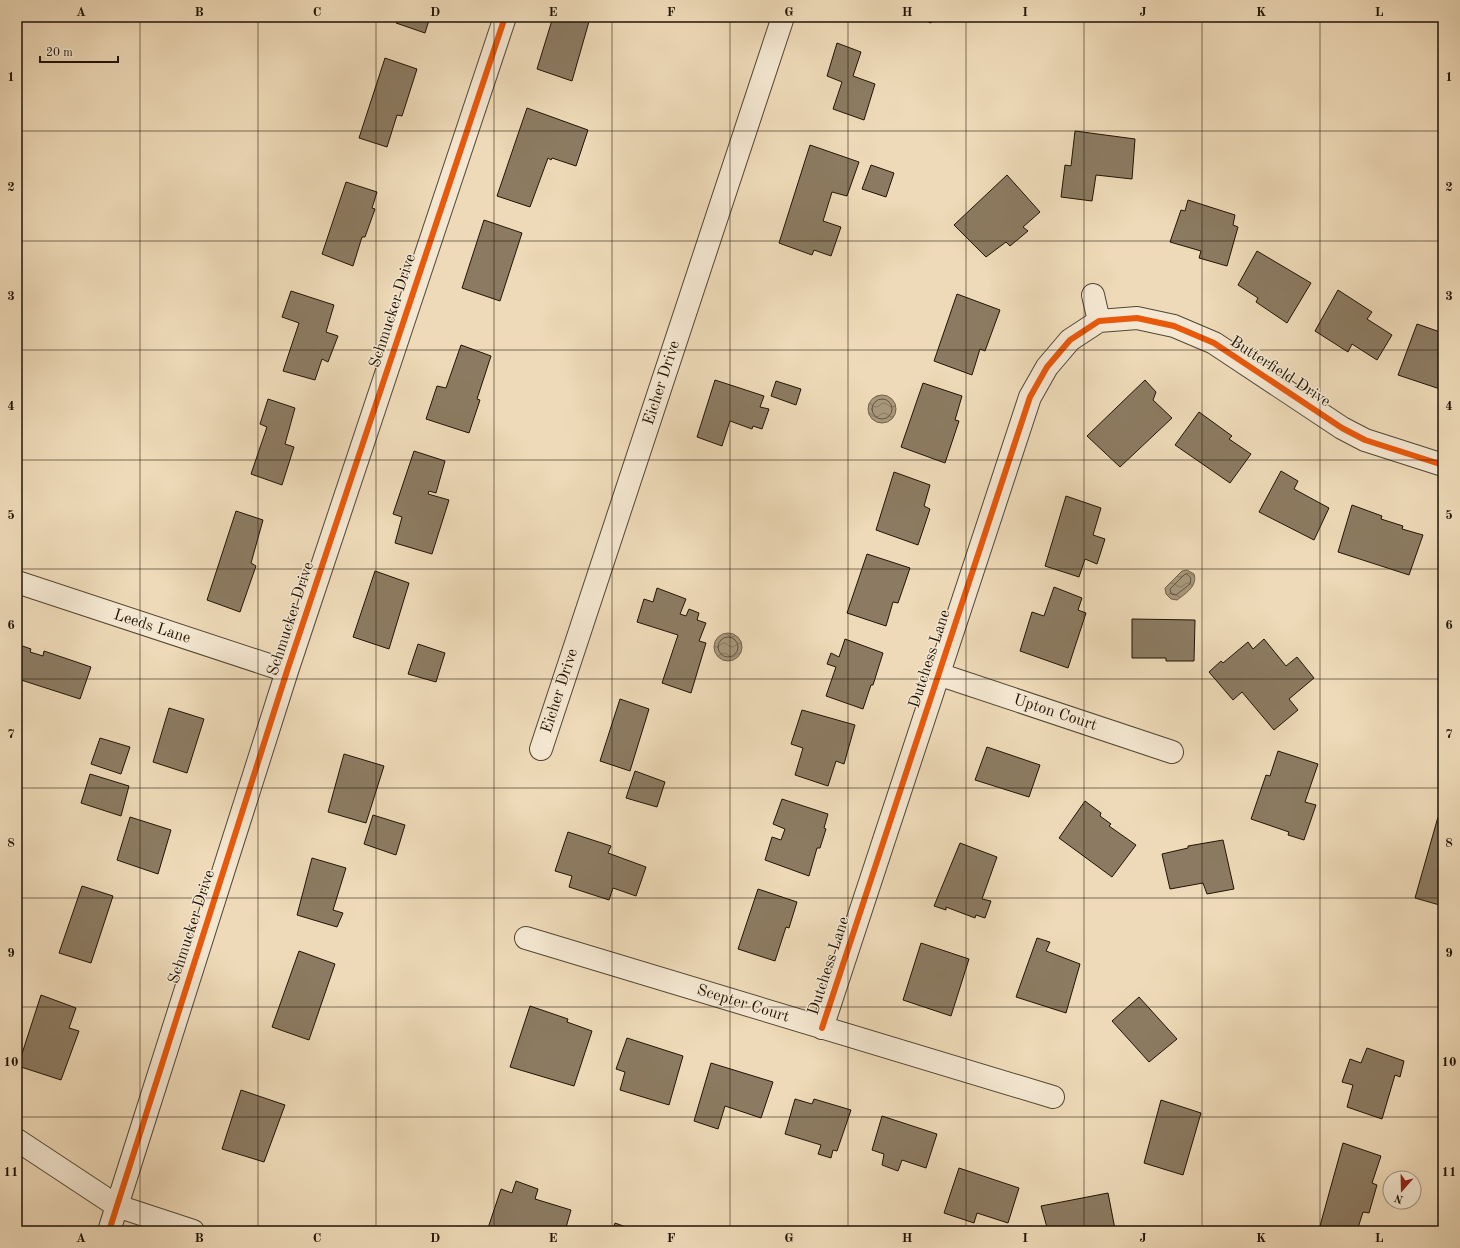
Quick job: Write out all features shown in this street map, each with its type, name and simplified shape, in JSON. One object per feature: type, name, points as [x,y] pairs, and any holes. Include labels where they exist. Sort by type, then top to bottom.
[{"type":"street","name":"Schmucker Drive","points":[[109,1231],[287,671],[505,17]]},
{"type":"street","name":"Eicher Drive","points":[[541,749],[783,17]]},
{"type":"street","points":[[1093,295],[1099,321]]},
{"type":"street","name":"Butterfield Drive","points":[[1099,321],[1137,318],[1174,326],[1214,344],[1342,428],[1365,440],[1443,465]]},
{"type":"street","name":"Dutchess Lane","points":[[822,1028],[1030,397],[1047,367],[1070,340],[1099,321]]},
{"type":"street","name":"Leeds Lane","points":[[17,582],[287,671]]},
{"type":"street","name":"Upton Court","points":[[938,674],[1172,752]]},
{"type":"street","name":"Scepter Court","points":[[526,938],[822,1028],[1053,1096]]},
{"type":"street","points":[[17,1140],[117,1206],[194,1231]]},
{"type":"water","points":[[882,395],[892,399],[896,409],[892,419],[882,423],[872,419],[868,409],[872,399]]},
{"type":"water","points":[[1187,570],[1194,574],[1195,578],[1192,586],[1177,600],[1171,599],[1166,594],[1165,588],[1182,571]]},
{"type":"water","points":[[728,633],[738,637],[742,647],[738,657],[728,661],[718,657],[714,647],[718,637]]},
{"type":"building","points":[[398,17],[430,17],[425,33],[396,23]]},
{"type":"building","points":[[553,17],[590,18],[572,81],[537,69]]},
{"type":"building","points":[[914,17],[933,17],[931,23]]},
{"type":"building","points":[[837,43],[861,52],[853,76],[875,84],[864,120],[833,109],[842,82],[827,76]]},
{"type":"building","points":[[385,58],[417,69],[402,116],[397,115],[387,147],[359,138]]},
{"type":"building","points":[[527,108],[588,130],[576,166],[548,158],[530,207],[497,196]]},
{"type":"building","points":[[1075,131],[1135,139],[1132,179],[1096,175],[1092,201],[1061,197],[1065,165],[1071,166]]},
{"type":"building","points":[[810,145],[859,162],[847,196],[832,192],[823,221],[841,227],[831,256],[814,250],[812,255],[779,243]]},
{"type":"building","points":[[871,165],[894,173],[886,197],[862,189]]},
{"type":"building","points":[[1007,175],[1040,212],[1023,227],[1028,231],[1010,246],[1006,242],[986,257],[954,225]]},
{"type":"building","points":[[346,182],[377,192],[372,208],[375,209],[365,237],[362,237],[353,266],[322,254]]},
{"type":"building","points":[[1188,200],[1235,215],[1233,225],[1238,227],[1227,266],[1199,258],[1201,251],[1170,242],[1181,210],[1185,211]]},
{"type":"building","points":[[484,220],[522,233],[500,301],[462,288]]},
{"type":"building","points":[[1257,251],[1311,283],[1287,323],[1256,302],[1258,298],[1238,285]]},
{"type":"building","points":[[1338,290],[1372,312],[1367,319],[1392,335],[1377,360],[1352,344],[1348,352],[1315,331]]},
{"type":"building","points":[[291,291],[334,305],[326,332],[338,336],[328,362],[322,359],[315,380],[283,371],[299,323],[282,317]]},
{"type":"building","points":[[957,294],[1000,310],[985,351],[980,349],[972,375],[934,361]]},
{"type":"building","points":[[1417,324],[1443,333],[1443,390],[1398,375]]},
{"type":"building","points":[[461,345],[491,356],[477,399],[480,400],[469,433],[426,419],[437,386],[446,388]]},
{"type":"building","points":[[715,380],[764,396],[760,407],[769,409],[762,429],[753,426],[752,429],[730,421],[722,446],[697,437]]},
{"type":"building","points":[[1145,380],[1156,392],[1153,400],[1172,418],[1120,467],[1087,436]]},
{"type":"building","points":[[776,381],[801,389],[796,405],[771,396]]},
{"type":"building","points":[[923,383],[962,396],[955,420],[959,421],[945,463],[901,447]]},
{"type":"building","points":[[268,399],[295,408],[285,444],[294,447],[282,485],[251,474],[267,427],[260,424]]},
{"type":"building","points":[[1199,412],[1232,436],[1229,439],[1251,454],[1230,483],[1175,445]]},
{"type":"building","points":[[414,451],[445,461],[436,493],[429,491],[428,494],[449,500],[432,554],[395,543],[402,517],[393,514]]},
{"type":"building","points":[[1281,471],[1298,481],[1294,489],[1329,508],[1314,540],[1259,512]]},
{"type":"building","points":[[894,472],[930,485],[924,506],[930,509],[918,545],[876,530]]},
{"type":"building","points":[[1066,496],[1101,508],[1093,535],[1105,539],[1097,564],[1085,559],[1079,577],[1045,566]]},
{"type":"building","points":[[1352,505],[1382,516],[1381,519],[1403,526],[1402,529],[1423,535],[1409,575],[1338,552]]},
{"type":"building","points":[[236,511],[263,520],[251,563],[256,566],[240,612],[207,600]]},
{"type":"building","points":[[867,554],[910,568],[898,603],[893,602],[886,626],[847,613]]},
{"type":"building","points":[[375,571],[409,583],[389,649],[353,637]]},
{"type":"building","points":[[1054,587],[1082,598],[1078,610],[1086,613],[1068,668],[1020,651],[1032,612],[1044,616]]},
{"type":"building","points":[[657,588],[686,599],[680,614],[686,616],[689,609],[699,613],[697,620],[706,623],[699,641],[706,643],[691,693],[662,683],[678,635],[637,622],[644,599],[653,602]]},
{"type":"building","points":[[1132,619],[1195,620],[1194,661],[1166,661],[1166,658],[1132,658]]},
{"type":"building","points":[[845,639],[883,653],[873,685],[871,685],[863,709],[826,696],[836,667],[827,664],[831,653],[839,657]]},
{"type":"building","points":[[1264,639],[1286,666],[1297,657],[1314,678],[1289,699],[1298,710],[1274,730],[1242,692],[1233,700],[1209,672],[1221,661],[1223,663],[1248,642],[1253,649]]},
{"type":"building","points":[[17,644],[31,649],[30,652],[43,656],[44,651],[91,667],[80,699],[18,679],[20,673],[17,672]]},
{"type":"building","points":[[418,644],[445,653],[436,682],[408,674]]},
{"type":"building","points":[[620,699],[649,709],[630,771],[600,761]]},
{"type":"building","points":[[169,708],[204,719],[187,773],[153,762]]},
{"type":"building","points":[[802,710],[855,725],[844,764],[836,761],[828,786],[795,775],[803,748],[791,744]]},
{"type":"building","points":[[100,738],[130,747],[121,774],[91,764]]},
{"type":"building","points":[[987,747],[1040,765],[1029,797],[975,780]]},
{"type":"building","points":[[1278,751],[1318,764],[1305,802],[1316,805],[1304,840],[1288,835],[1289,832],[1251,819],[1266,775],[1270,776]]},
{"type":"building","points":[[344,754],[384,766],[366,823],[328,812]]},
{"type":"building","points":[[635,771],[665,782],[657,807],[626,798]]},
{"type":"building","points":[[90,774],[129,786],[121,816],[81,803]]},
{"type":"building","points":[[782,799],[828,814],[824,828],[826,829],[820,848],[817,848],[809,876],[765,860],[772,837],[781,840],[785,829],[773,824]]},
{"type":"building","points":[[1085,801],[1101,813],[1100,816],[1111,824],[1109,826],[1136,845],[1112,877],[1059,838]]},
{"type":"building","points":[[373,815],[405,825],[396,855],[364,844]]},
{"type":"building","points":[[130,817],[171,830],[158,874],[117,860]]},
{"type":"building","points":[[1438,817],[1443,819],[1443,906],[1415,898]]},
{"type":"building","points":[[568,832],[611,846],[608,853],[646,867],[636,896],[613,888],[609,900],[569,887],[572,876],[555,871]]},
{"type":"building","points":[[1223,840],[1234,889],[1207,894],[1203,883],[1170,889],[1162,854],[1188,848],[1188,846]]},
{"type":"building","points":[[960,843],[997,857],[982,899],[991,901],[985,918],[976,915],[975,918],[946,907],[946,910],[934,906]]},
{"type":"building","points":[[312,858],[346,868],[333,910],[343,913],[337,927],[297,915]]},
{"type":"building","points":[[82,886],[113,896],[91,963],[59,953]]},
{"type":"building","points":[[758,889],[797,902],[789,928],[786,927],[775,961],[738,949]]},
{"type":"building","points":[[1037,938],[1050,942],[1046,951],[1080,964],[1066,1013],[1016,997]]},
{"type":"building","points":[[921,943],[969,959],[951,1016],[903,1000]]},
{"type":"building","points":[[299,951],[335,964],[309,1040],[272,1027]]},
{"type":"building","points":[[41,995],[76,1008],[69,1028],[79,1031],[61,1080],[18,1066]]},
{"type":"building","points":[[1139,997],[1177,1039],[1149,1062],[1112,1021]]},
{"type":"building","points":[[530,1006],[568,1019],[567,1022],[592,1031],[574,1086],[510,1067]]},
{"type":"building","points":[[627,1038],[683,1056],[669,1105],[620,1090],[625,1072],[616,1069]]},
{"type":"building","points":[[1367,1048],[1404,1061],[1400,1077],[1395,1075],[1382,1119],[1347,1107],[1353,1085],[1342,1082],[1350,1059],[1361,1063]]},
{"type":"building","points":[[711,1063],[773,1082],[761,1118],[725,1106],[718,1129],[694,1121]]},
{"type":"building","points":[[241,1090],[285,1105],[264,1162],[222,1149]]},
{"type":"building","points":[[795,1099],[812,1104],[814,1099],[851,1110],[837,1151],[833,1150],[831,1158],[818,1154],[821,1145],[785,1134]]},
{"type":"building","points":[[1161,1100],[1201,1113],[1183,1175],[1144,1163]]},
{"type":"building","points":[[882,1116],[937,1134],[926,1168],[902,1160],[898,1171],[882,1165],[884,1154],[872,1150]]},
{"type":"building","points":[[1343,1143],[1381,1156],[1372,1183],[1377,1185],[1369,1213],[1363,1212],[1357,1231],[1334,1231],[1320,1226]]},
{"type":"building","points":[[959,1168],[1019,1188],[1008,1223],[977,1213],[974,1223],[944,1213]]},
{"type":"building","points":[[516,1181],[538,1189],[535,1199],[571,1210],[565,1231],[487,1231],[501,1189],[512,1193]]},
{"type":"building","points":[[1108,1193],[1115,1229],[1104,1231],[1048,1231],[1041,1206]]},
{"type":"building","points":[[615,1223],[637,1231],[612,1231]]},
{"type":"cycle path","points":[[109,1231],[287,671],[505,17]]},
{"type":"cycle path","points":[[822,1028],[1030,397],[1047,367],[1070,340],[1099,321],[1137,318],[1174,326],[1214,343],[1342,428],[1365,440],[1443,465]]}]
